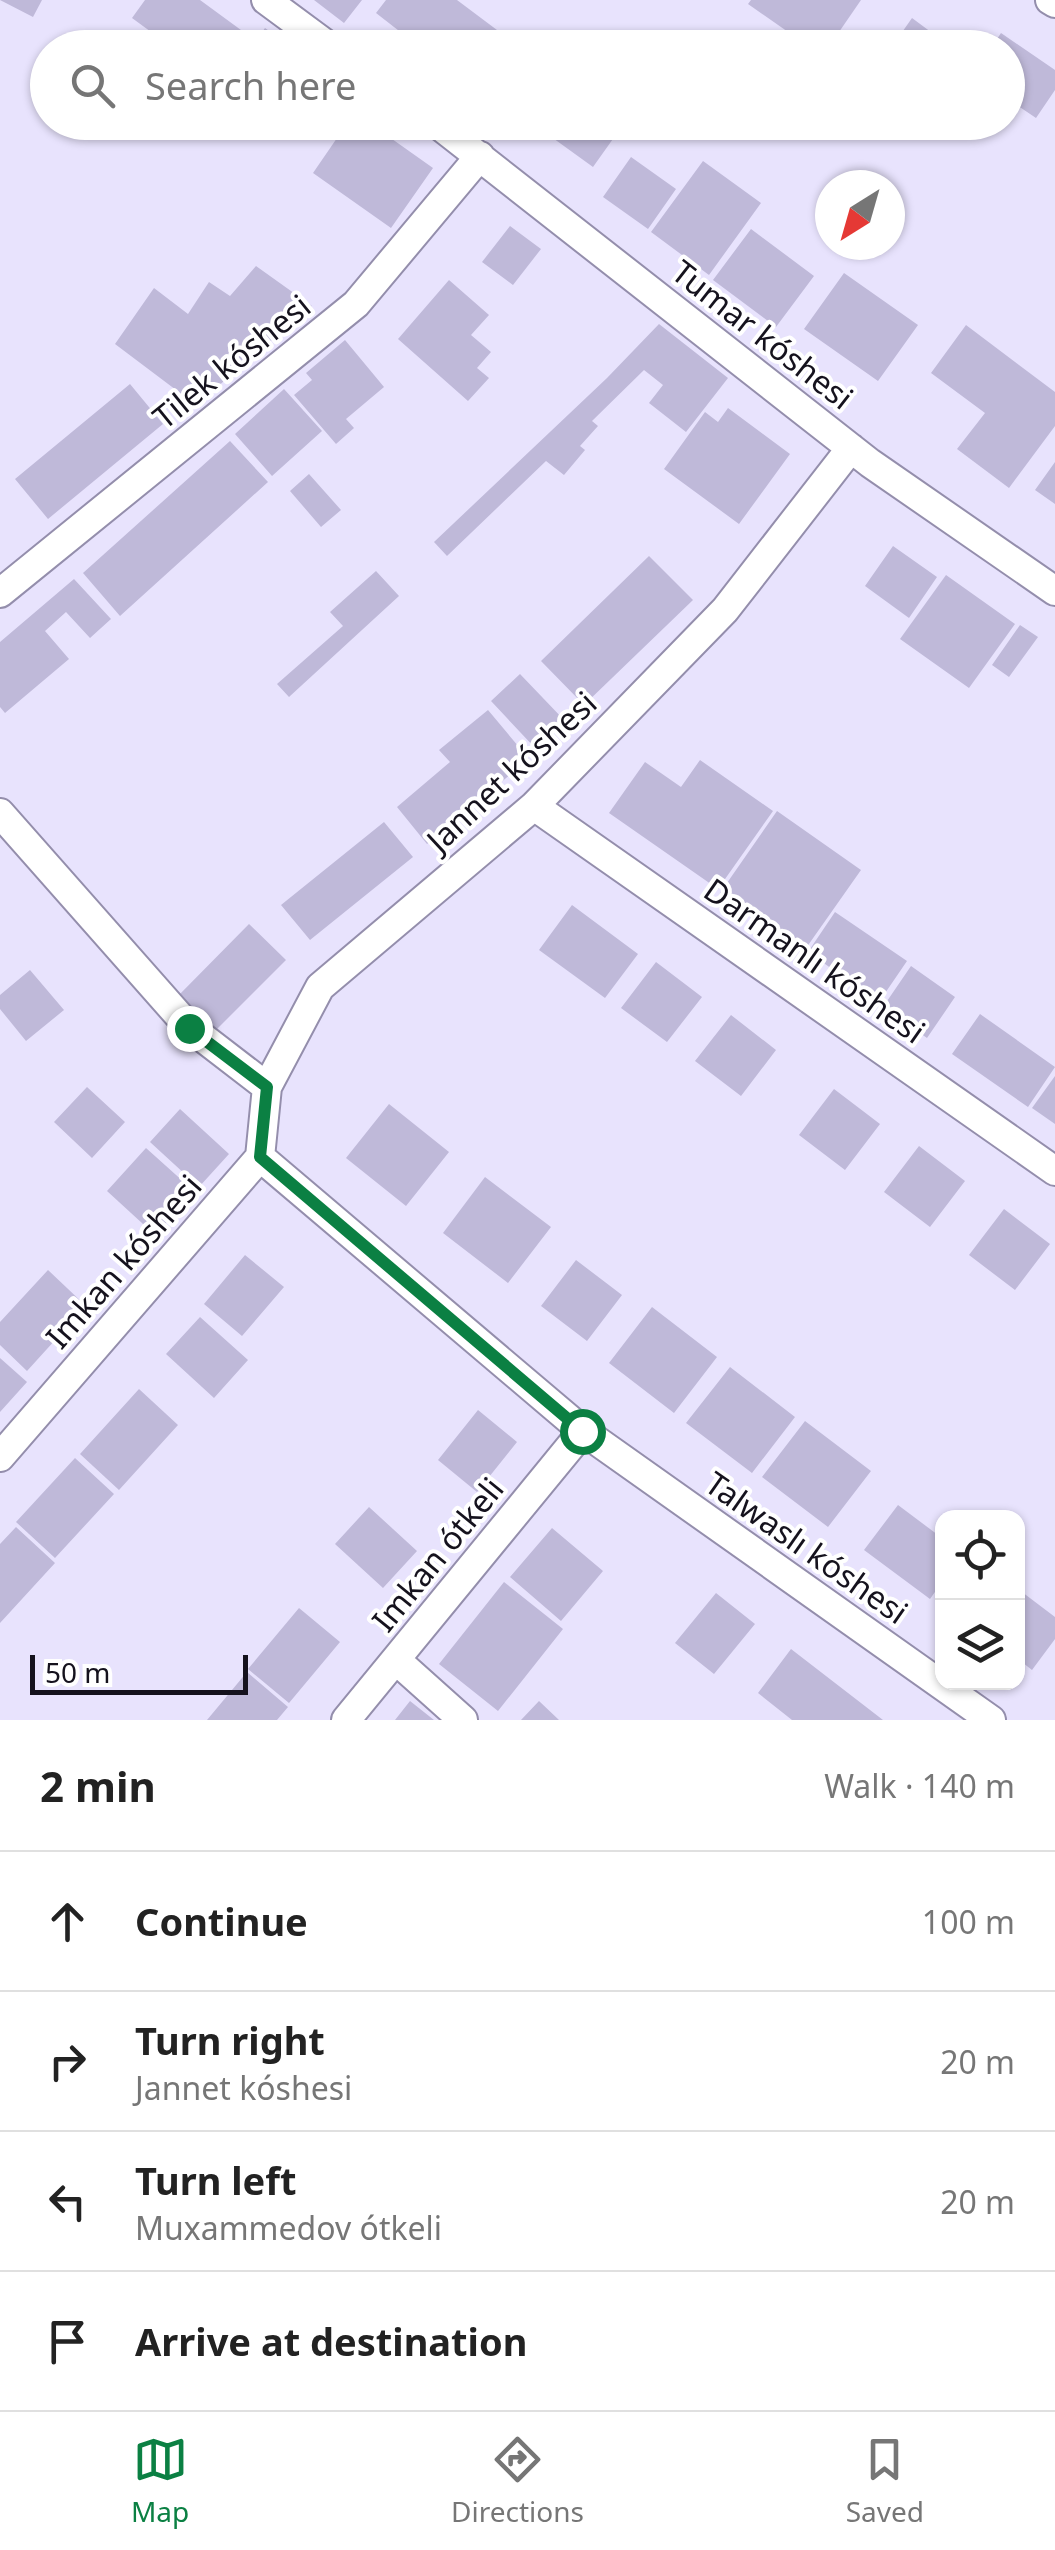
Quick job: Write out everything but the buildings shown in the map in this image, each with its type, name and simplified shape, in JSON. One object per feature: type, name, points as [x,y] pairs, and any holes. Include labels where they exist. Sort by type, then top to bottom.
[{"type":"street","points":[[266,0],[307,30]]},
{"type":"street","name":"Tumar kóshesi","points":[[458,140],[851,448],[1055,591]]},
{"type":"street","name":"Tilek kóshesi","points":[[0,594],[356,304],[480,156]]},
{"type":"street","name":"Jannet kóshesi","points":[[260,1157],[267,1087],[320,987],[534,806],[725,610],[851,448]]},
{"type":"street","name":"Darmanlı kóshesi","points":[[534,806],[1055,1171]]},
{"type":"street","points":[[0,813],[189,1028],[267,1087]]},
{"type":"street","name":"Talwaslı kóshesi","points":[[260,1157],[582,1431],[991,1720]]},
{"type":"street","name":"Imkan kóshesi","points":[[0,1457],[260,1157]]},
{"type":"street","name":"Imkan ótkeli","points":[[346,1720],[582,1431]]},
{"type":"street","points":[[396,1660],[464,1720]]},
{"type":"route","points":[[189,1028],[267,1087],[260,1157],[582,1431]]}]
